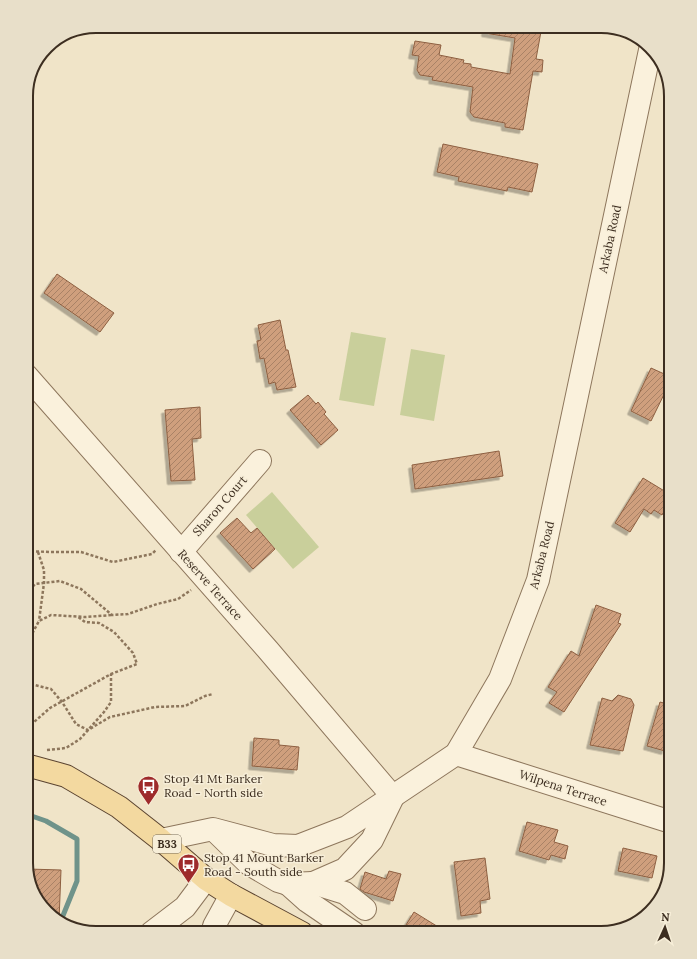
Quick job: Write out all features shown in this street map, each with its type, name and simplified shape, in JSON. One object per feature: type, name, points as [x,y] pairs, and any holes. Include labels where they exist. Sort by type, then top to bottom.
[{"type":"main road","name":"B33","points":[[33,767],[66,776],[119,807],[161,840],[206,879],[231,895],[289,926]]},
{"type":"street","name":"Arkaba Road","points":[[161,840],[213,829],[273,846],[298,846],[347,827],[456,754],[500,680],[538,580],[649,55]]},
{"type":"street","name":"Reserve Terrace","points":[[33,383],[268,650],[393,797]]},
{"type":"street","name":"Sharon Court","points":[[175,545],[260,461]]},
{"type":"street","name":"Wilpena Terrace","points":[[456,754],[664,820]]},
{"type":"street","points":[[313,883],[345,869],[372,840],[393,797]]},
{"type":"street","points":[[213,829],[249,864],[278,881],[288,884],[313,883],[345,893],[365,909]]},
{"type":"street","points":[[160,926],[185,907],[206,879]]},
{"type":"street","points":[[288,884],[307,901],[344,926]]},
{"type":"street","points":[[214,926],[231,895]]},
{"type":"path","points":[[33,552],[81,552],[113,562],[152,554],[175,545]]},
{"type":"path","points":[[33,636],[39,621],[44,583],[44,570],[38,552]]},
{"type":"path","points":[[39,621],[51,615],[77,616],[128,614],[157,604],[178,599],[206,580]]},
{"type":"path","points":[[33,586],[35,584],[60,581],[81,589],[112,615]]},
{"type":"path","points":[[33,723],[50,708],[111,674],[137,664],[133,653],[114,632],[99,623],[85,622],[77,616]]},
{"type":"path","points":[[43,751],[66,748],[80,738],[104,712],[111,702],[111,674]]},
{"type":"path","points":[[33,684],[51,689],[62,702],[76,724],[88,730]]},
{"type":"path","points":[[88,730],[110,717],[155,707],[184,706],[205,696],[213,694]]},
{"type":"green space","points":[[351,332],[386,338],[374,406],[339,400]]},
{"type":"green space","points":[[411,349],[445,355],[434,421],[400,415]]},
{"type":"green space","points":[[272,492],[319,547],[293,569],[246,515]]},
{"type":"building","points":[[485,33],[541,33],[536,59],[543,60],[542,72],[533,71],[523,130],[505,127],[505,123],[474,117],[470,112],[473,87],[432,80],[433,77],[420,75],[417,70],[419,56],[412,55],[415,41],[441,45],[439,55],[464,60],[463,63],[471,64],[471,67],[510,74],[515,38]]},
{"type":"building","points":[[443,144],[538,164],[532,192],[508,187],[507,191],[458,181],[459,177],[437,172]]},
{"type":"building","points":[[57,274],[114,313],[100,332],[44,293]]},
{"type":"building","points":[[280,320],[296,387],[277,390],[275,382],[269,384],[264,358],[260,359],[257,341],[261,340],[258,325]]},
{"type":"building","points":[[651,368],[664,374],[664,394],[651,421],[631,411]]},
{"type":"building","points":[[308,395],[316,404],[318,402],[326,412],[324,414],[338,430],[321,445],[290,410]]},
{"type":"building","points":[[200,407],[201,438],[192,439],[195,480],[171,481],[165,410]]},
{"type":"building","points":[[499,451],[503,476],[415,489],[412,465]]},
{"type":"building","points":[[643,478],[664,491],[664,512],[662,515],[654,510],[651,514],[644,509],[630,532],[615,523]]},
{"type":"building","points":[[237,518],[251,533],[257,528],[275,549],[253,569],[220,533]]},
{"type":"building","points":[[596,605],[621,614],[618,623],[621,624],[564,712],[549,703],[557,692],[548,687],[571,651],[579,656]]},
{"type":"building","points":[[618,695],[631,699],[634,705],[623,751],[590,745],[602,698],[612,701]]},
{"type":"building","points":[[660,702],[664,703],[664,751],[647,746]]},
{"type":"building","points":[[254,738],[279,740],[279,745],[299,747],[297,770],[252,766]]},
{"type":"building","points":[[527,822],[558,830],[554,842],[568,846],[565,859],[551,855],[549,860],[519,851]]},
{"type":"building","points":[[623,848],[657,856],[652,878],[618,871]]},
{"type":"building","points":[[485,858],[490,899],[480,901],[481,913],[461,916],[454,862]]},
{"type":"building","points":[[34,869],[61,870],[59,914],[51,908],[41,894],[35,879]]},
{"type":"building","points":[[389,871],[401,874],[393,901],[364,892],[360,889],[365,872],[386,879]]},
{"type":"building","points":[[414,912],[437,926],[405,926]]},
{"type":"waterway","points":[[33,816],[46,821],[77,839],[77,881],[63,916]]},
{"type":"place","name":"Stop 41 Mt Barker Road - North side","points":[[149,806]]},
{"type":"place","name":"Stop 41 Mount Barker Road - South side","points":[[189,884]]}]
